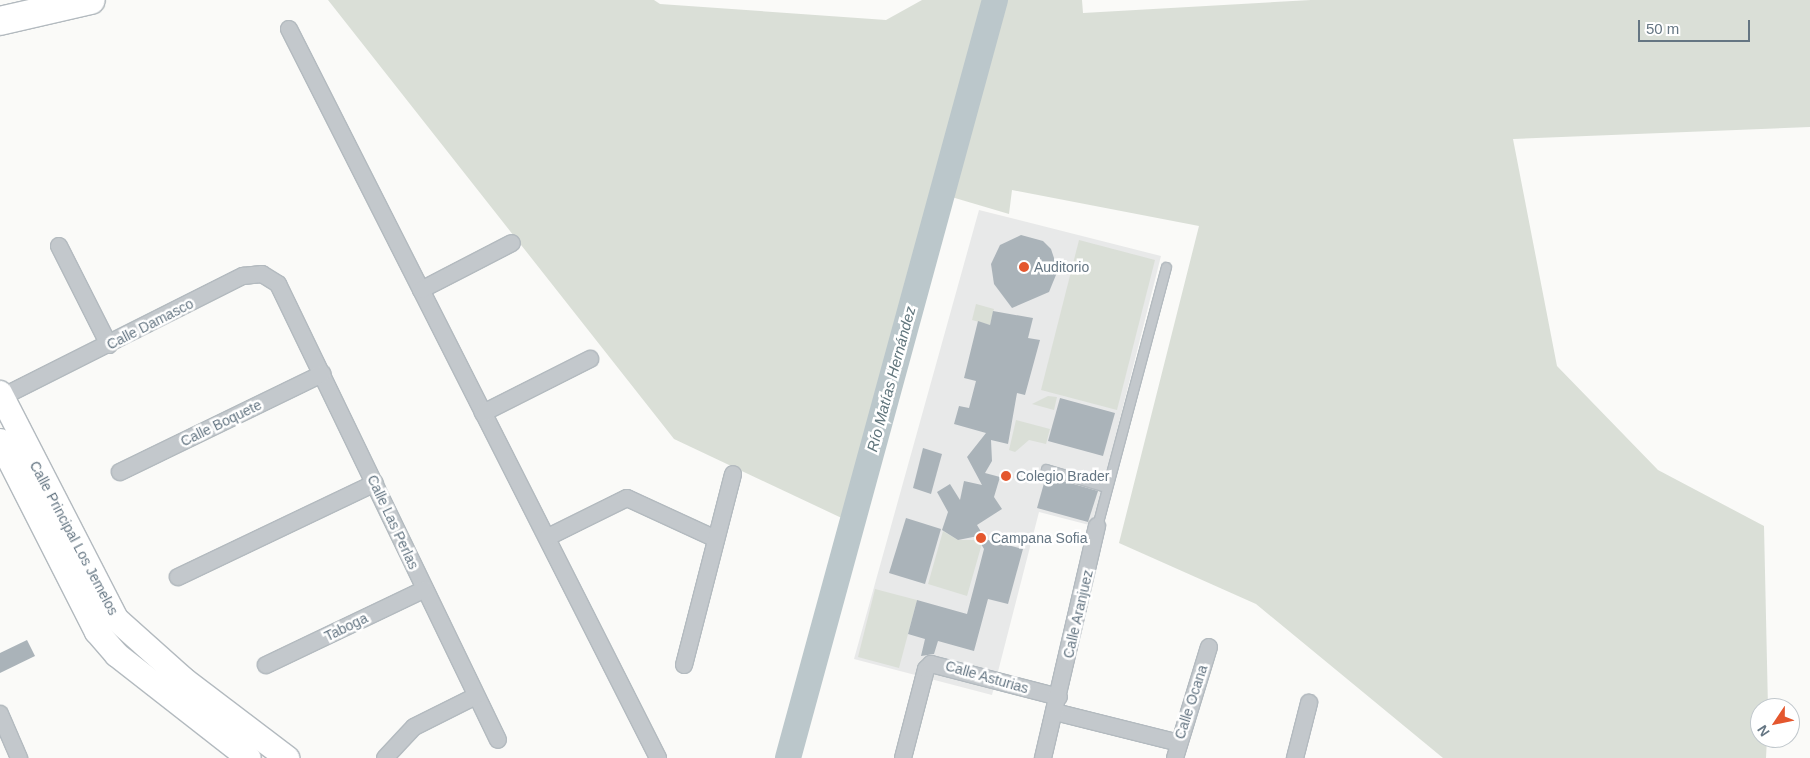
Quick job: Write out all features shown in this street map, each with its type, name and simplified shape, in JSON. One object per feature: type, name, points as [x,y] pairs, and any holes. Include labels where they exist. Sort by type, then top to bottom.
[{"type":"highway","points":[[0,21],[78,2]]},
{"type":"main road","name":"Calle Principal Los Jemelos","points":[[0,398],[116,619],[133,638],[282,756]]},
{"type":"main road","name":"Calle Principal Los Jemelos","points":[[0,441],[97,632],[117,654],[249,758]]},
{"type":"street","points":[[289,29],[483,413],[548,537],[656,757]]},
{"type":"street","points":[[421,290],[512,243]]},
{"type":"street","points":[[60,246],[109,345]]},
{"type":"street","name":"Calle Damasco","points":[[0,398],[109,345],[243,276],[262,274],[278,284],[289,303]]},
{"type":"street","name":"Calle Las Perlas","points":[[289,303],[498,740]]},
{"type":"street","points":[[483,413],[590,359]]},
{"type":"street","name":"Calle Boquete","points":[[120,472],[322,374]]},
{"type":"street","points":[[684,664],[733,474]]},
{"type":"street","points":[[178,577],[375,483]]},
{"type":"street","points":[[548,537],[627,498],[716,539]]},
{"type":"street","name":"Calle Aranjuez","points":[[1043,758],[1098,526]]},
{"type":"street","name":"Taboga","points":[[266,665],[425,589]]},
{"type":"street","name":"Calle Ocana","points":[[1177,750],[1209,647]]},
{"type":"street","name":"Calle Asturias","points":[[903,758],[926,669],[938,663],[1057,705]]},
{"type":"street","points":[[385,758],[414,727],[476,696]]},
{"type":"street","points":[[1294,758],[1309,703]]},
{"type":"street","points":[[1057,705],[1177,750]]},
{"type":"street","points":[[0,714],[19,758]]},
{"type":"lane","name":"Calle Aranjuez","points":[[1098,526],[1106,487],[1166,267]]},
{"type":"lane","points":[[1046,469],[1106,487]]},
{"type":"shaded area","points":[[328,0],[654,0],[660,4],[886,20],[922,0],[1082,0],[1083,13],[1311,0],[1810,0],[1810,127],[1513,139],[1557,366],[1658,470],[1764,526],[1768,698],[1750,698],[1750,748],[1766,748],[1766,758],[1443,758],[1256,604],[1119,543],[1199,226],[1012,190],[1009,214],[938,193],[848,521],[674,439]]},
{"type":"shaded area","name":"Colegio Brader","points":[[979,210],[1161,256],[1093,526],[1039,512],[992,695],[854,659]]},
{"type":"shaded area","points":[[1079,240],[1155,260],[1117,410],[1041,390]]},
{"type":"shaded area","points":[[976,304],[994,309],[990,325],[972,320]]},
{"type":"shaded area","points":[[1048,396],[1057,397],[1054,410],[1032,404]]},
{"type":"shaded area","points":[[1016,420],[1050,429],[1046,444],[1029,440],[1015,452],[1009,450]]},
{"type":"shaded area","points":[[943,531],[958,540],[983,540],[967,596],[928,584]]},
{"type":"shaded area","points":[[875,589],[917,600],[899,668],[858,657]]},
{"type":"building","name":"Auditorio","points":[[1021,235],[1043,241],[1051,249],[1058,270],[1049,292],[1012,308],[994,284],[991,264],[1000,245]]},
{"type":"building","points":[[993,311],[1033,318],[1028,338],[1040,340],[1025,395],[1017,393],[1008,444],[991,440],[992,461],[985,473],[1000,477],[994,497],[1002,509],[977,525],[983,535],[958,540],[942,530],[948,512],[937,492],[950,484],[960,500],[964,481],[982,485],[967,457],[986,433],[954,424],[959,406],[969,408],[976,381],[964,378],[978,321],[990,325]]},
{"type":"building","points":[[1060,398],[1115,413],[1103,456],[1048,441]]},
{"type":"building","points":[[923,448],[942,454],[931,494],[913,488]]},
{"type":"building","points":[[1046,476],[1098,491],[1088,522],[1037,508]]},
{"type":"building","points":[[906,518],[941,529],[925,584],[889,573]]},
{"type":"building","points":[[977,537],[1023,549],[1008,604],[988,599],[974,651],[938,641],[934,654],[921,656],[925,639],[908,634],[917,600],[967,614],[984,549]]},
{"type":"building","points":[[27,640],[35,656],[0,673],[0,653]]},
{"type":"waterway","name":"Río Matías Hernández","points":[[788,758],[995,0]]},
{"type":"place","name":"Auditorio","points":[[1024,267]]},
{"type":"place","name":"Colegio Brader","points":[[1006,476]]},
{"type":"place","name":"Campana Sofia","points":[[981,538]]}]
